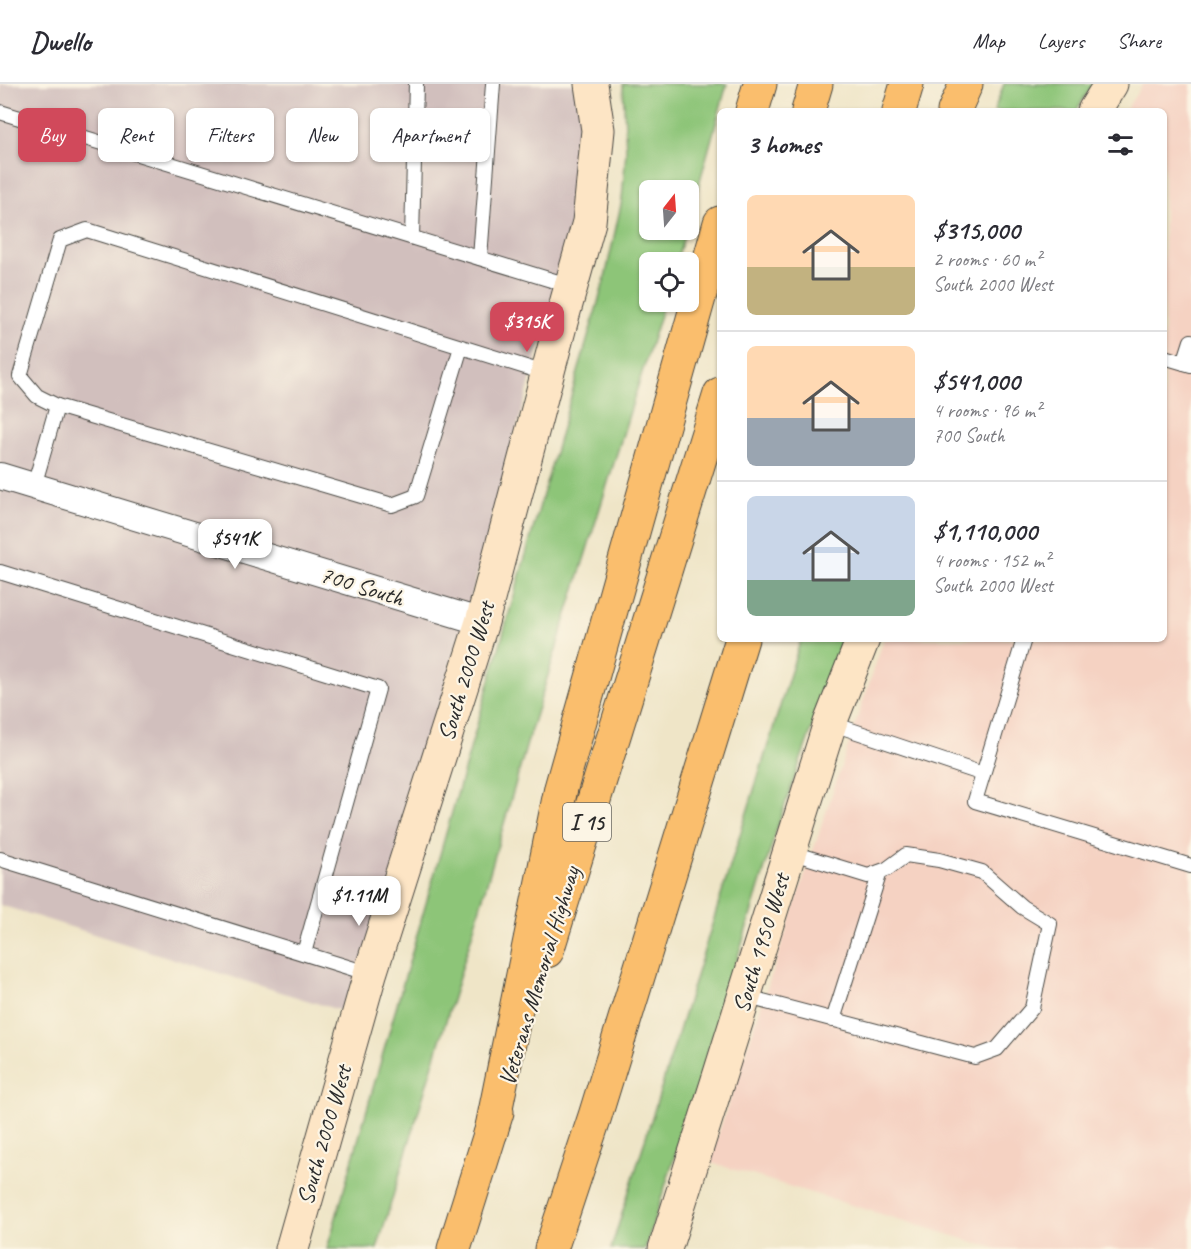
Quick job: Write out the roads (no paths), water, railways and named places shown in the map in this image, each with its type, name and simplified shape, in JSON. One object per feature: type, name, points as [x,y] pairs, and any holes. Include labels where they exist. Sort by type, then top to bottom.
[{"type":"highway","points":[[753,108],[760,84]]},
{"type":"highway","points":[[809,108],[816,84]]},
{"type":"highway","points":[[900,108],[907,84]]},
{"type":"highway","points":[[955,108],[966,84]]},
{"type":"highway","points":[[490,1132],[561,788],[717,234]]},
{"type":"highway","name":"Veterans Memorial Highway","points":[[454,1249],[717,404]]},
{"type":"highway","points":[[551,1249],[595,1116],[741,642]]},
{"type":"street","name":"South 2000 West","points":[[292,1249],[370,974],[482,622],[589,222],[598,130],[591,84]]},
{"type":"street","points":[[1096,108],[1111,84]]},
{"type":"street","name":"700 South","points":[[0,476],[482,622]]},
{"type":"street","name":"South 1950 West","points":[[665,1249],[830,723],[862,642]]},
{"type":"lane","points":[[412,237],[416,84]]},
{"type":"lane","points":[[480,258],[493,84]]},
{"type":"lane","points":[[0,112],[571,286]]},
{"type":"lane","points":[[461,347],[416,496],[392,505],[57,406],[37,396],[20,376],[60,240],[87,230],[548,374]]},
{"type":"lane","points":[[1167,358],[1187,364],[1191,341]]},
{"type":"lane","points":[[34,486],[57,406]]},
{"type":"lane","points":[[0,572],[378,689],[304,953]]},
{"type":"lane","points":[[1023,642],[975,801],[1191,866]]},
{"type":"lane","points":[[830,723],[983,774]]},
{"type":"lane","points":[[744,996],[975,1057],[997,1049],[1032,1008],[1050,924],[1022,907],[982,872],[939,860],[906,855],[887,869],[868,876],[790,852]]},
{"type":"lane","points":[[0,859],[370,974]]},
{"type":"lane","points":[[833,1020],[880,872]]}]
